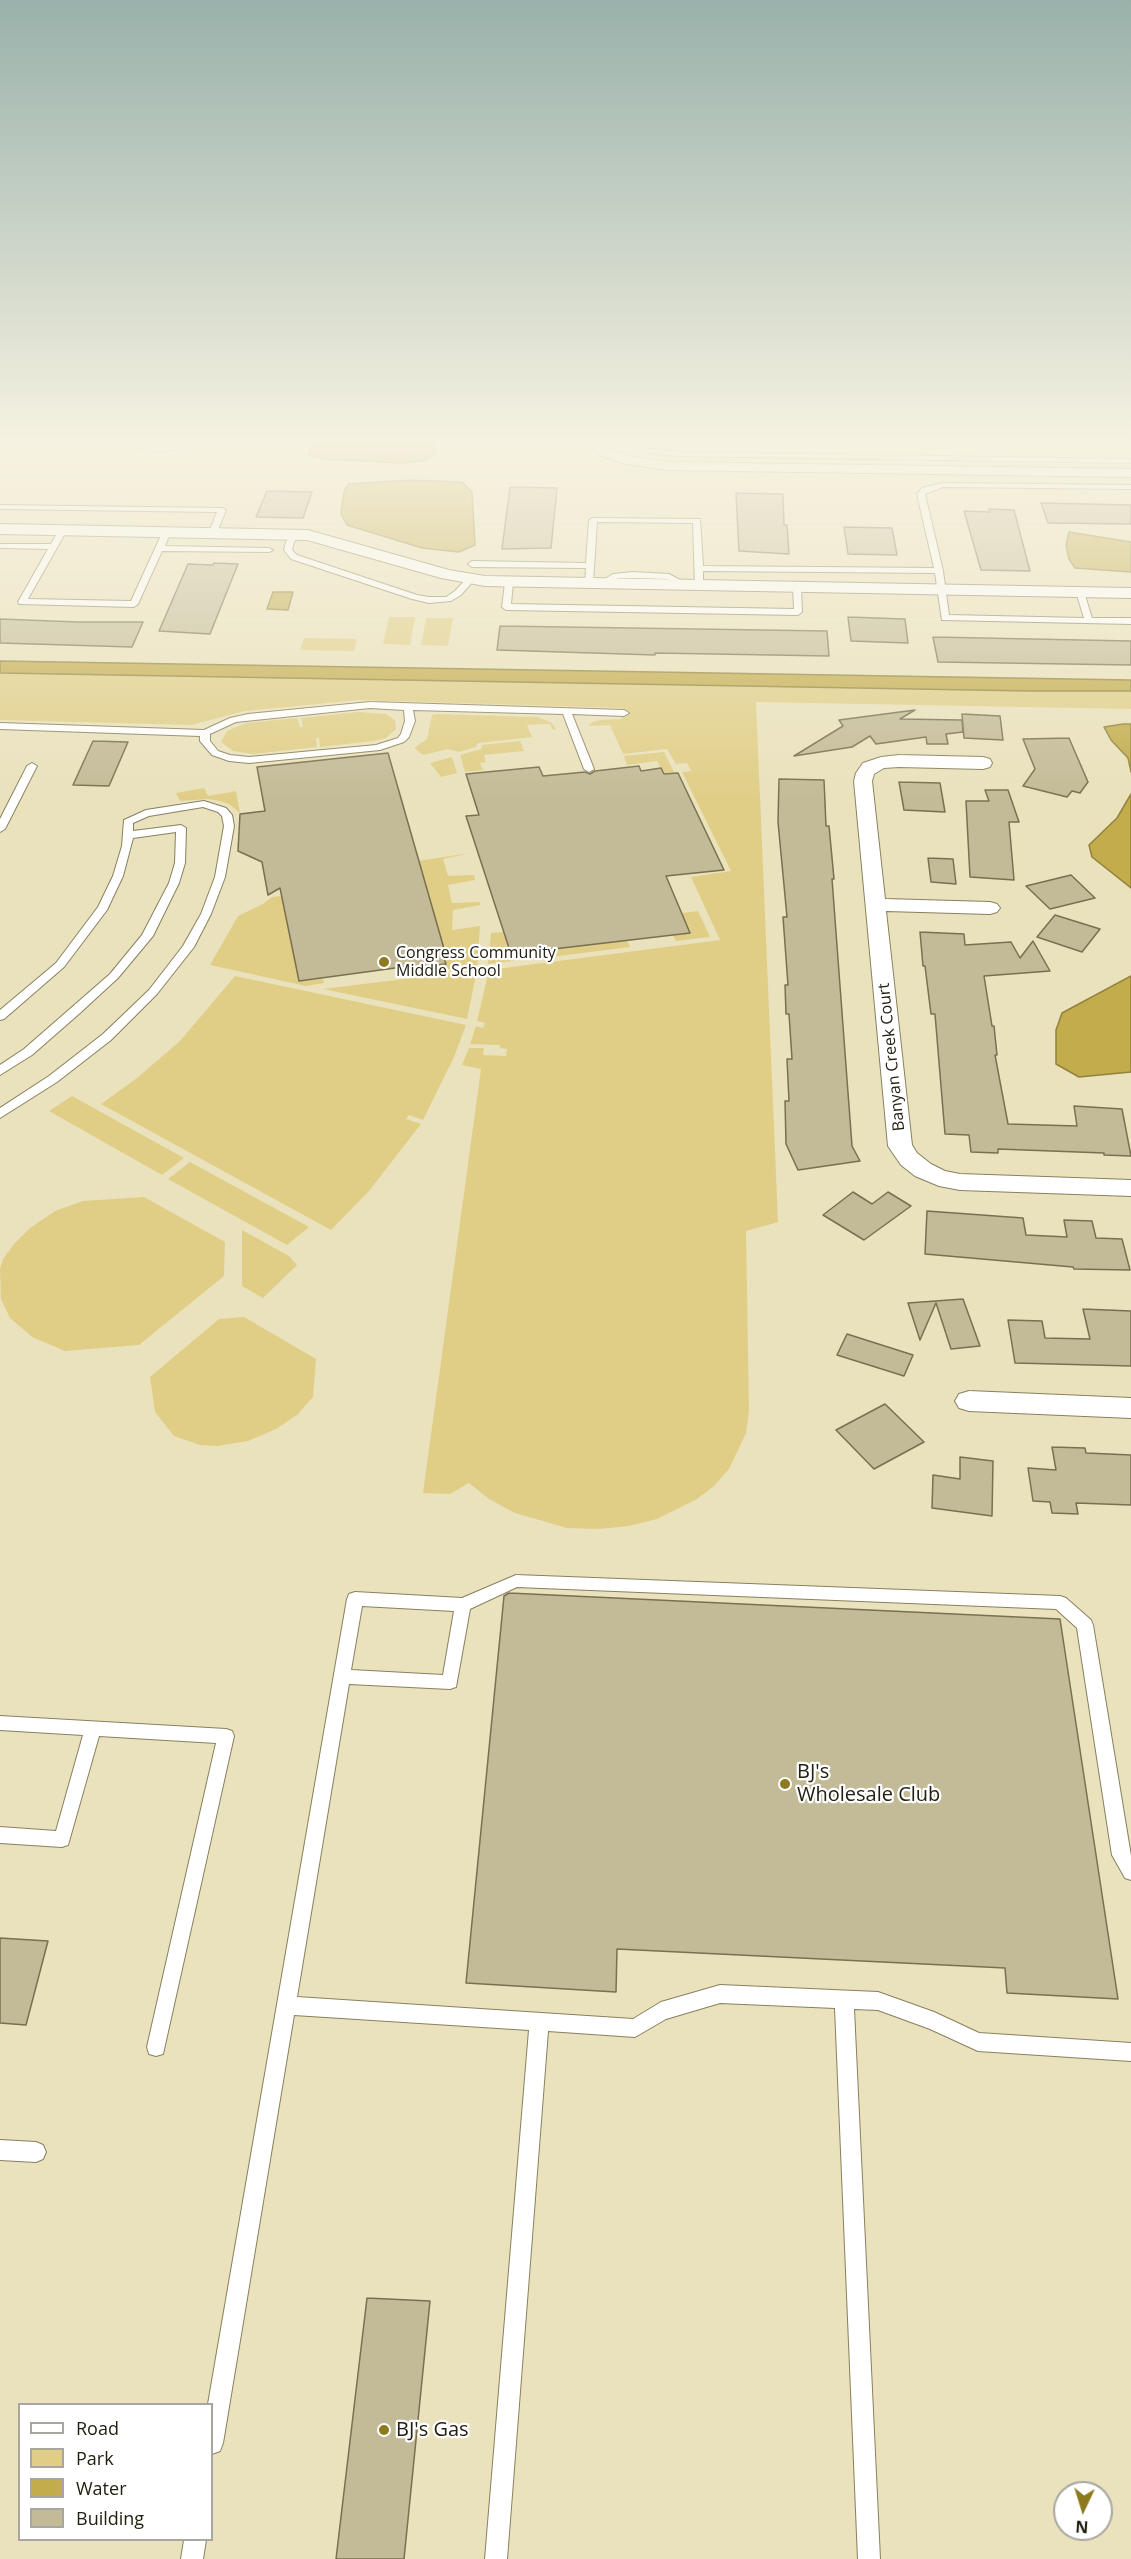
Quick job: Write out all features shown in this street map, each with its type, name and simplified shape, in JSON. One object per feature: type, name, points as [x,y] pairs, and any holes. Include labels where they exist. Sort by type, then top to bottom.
[{"type":"street","points":[[405,562],[447,575],[471,572],[509,583],[1131,592]]},
{"type":"street","name":"Banyan Creek Court","points":[[983,763],[899,761],[881,763],[870,767],[864,773],[900,1146],[909,1159],[923,1170],[939,1178],[960,1182],[1131,1188]]},
{"type":"street","points":[[877,905],[990,908]]},
{"type":"street","points":[[969,1401],[1131,1408]]},
{"type":"lane","points":[[44,562],[22,602],[134,604],[153,562]]},
{"type":"lane","points":[[310,562],[429,600],[448,599],[458,593],[471,572],[590,566]]},
{"type":"lane","points":[[590,562],[595,584]]},
{"type":"lane","points":[[692,585],[698,562]]},
{"type":"lane","points":[[937,562],[945,618],[1131,621]]},
{"type":"lane","points":[[698,568],[939,572]]},
{"type":"lane","points":[[509,583],[506,607],[798,612],[797,587]]},
{"type":"lane","points":[[1080,592],[1089,621]]},
{"type":"lane","points":[[0,726],[205,732],[248,717],[370,705],[624,713]]},
{"type":"lane","points":[[205,732],[205,741],[215,753],[238,760],[377,748],[401,740],[406,735],[410,721],[408,707]]},
{"type":"lane","points":[[566,711],[589,769]]},
{"type":"lane","points":[[0,829],[4,813],[32,766]]},
{"type":"lane","points":[[0,1016],[60,965],[103,908],[118,876],[128,835],[128,822],[146,813],[204,804],[222,810],[227,815],[227,840],[220,877],[206,914],[188,947],[153,992],[107,1037],[3,1110]]},
{"type":"lane","points":[[0,1071],[28,1052],[76,1011],[114,976],[147,936],[174,883],[180,863],[183,839],[181,828],[128,835]]},
{"type":"lane","points":[[213,2437],[355,1599],[463,1605],[516,1581],[1060,1603],[1084,1625],[1121,1855],[1131,1872]]},
{"type":"lane","points":[[341,1677],[450,1682],[463,1605]]},
{"type":"lane","points":[[0,1723],[226,1736],[156,2047]]},
{"type":"lane","points":[[0,1835],[62,1839],[93,1729]]},
{"type":"lane","points":[[285,2005],[635,2028],[661,2011],[720,1994],[878,2001],[934,2020],[978,2042],[1131,2052]]},
{"type":"lane","points":[[844,2000],[869,2559]]},
{"type":"lane","points":[[496,2559],[539,2022]]},
{"type":"lane","points":[[0,2150],[36,2152]]},
{"type":"lane","points":[[192,2559],[195,2541]]},
{"type":"green space","points":[[389,617],[415,617],[410,645],[383,644]]},
{"type":"green space","points":[[426,618],[453,618],[448,646],[421,645]]},
{"type":"green space","points":[[304,638],[357,639],[354,651],[300,650]]},
{"type":"green space","points":[[0,673],[1131,691],[1131,709],[756,702],[778,1222],[746,1231],[749,1411],[746,1433],[729,1469],[714,1486],[697,1499],[657,1519],[629,1526],[599,1529],[567,1528],[515,1513],[489,1499],[469,1483],[450,1494],[423,1493],[481,1069],[462,1065],[469,1048],[484,1048],[483,1055],[506,1056],[507,1049],[500,1048],[500,1045],[470,1044],[476,1026],[483,1028],[485,1023],[477,1021],[489,970],[720,940],[691,877],[731,871],[682,772],[691,771],[687,763],[676,764],[667,749],[623,754],[610,725],[589,726],[600,720],[622,719],[623,708],[360,700],[245,711],[191,725],[0,720]]},
{"type":"green space","points":[[358,712],[386,714],[395,720],[396,729],[386,738],[373,741],[320,747],[319,738],[316,738],[317,747],[253,754],[233,751],[221,742],[227,731],[246,723],[297,718],[300,727],[303,727],[301,718]]},
{"type":"green space","points":[[432,715],[538,717],[552,723],[556,729],[553,730],[550,724],[527,725],[532,737],[478,743],[476,747],[459,752],[448,749],[423,755],[414,748],[427,739]]},
{"type":"green space","points":[[520,741],[524,751],[484,755],[486,762],[480,763],[483,770],[465,772],[460,755],[481,749],[482,745]]},
{"type":"green space","points":[[664,752],[674,772],[678,773],[664,774],[657,761],[627,765],[624,756]]},
{"type":"green space","points":[[452,757],[457,773],[441,777],[430,763]]},
{"type":"green space","points":[[204,788],[208,796],[236,791],[240,813],[229,804],[220,801],[208,799],[180,801],[176,793]]},
{"type":"green space","points":[[470,853],[443,859],[448,876],[474,875],[475,880],[448,885],[452,903],[480,902],[480,905],[453,910],[452,930],[480,926],[477,966],[422,972],[421,967],[445,963],[442,952],[445,952],[418,861]]},
{"type":"green space","points":[[281,896],[299,981],[323,979],[324,983],[306,986],[210,965],[238,916],[272,897]]},
{"type":"green space","points":[[698,911],[710,937],[676,941],[673,935],[690,932],[681,913]]},
{"type":"green space","points":[[504,932],[513,961],[488,964],[491,933]]},
{"type":"green space","points":[[627,940],[630,947],[527,960],[525,953]]},
{"type":"green space","points":[[477,970],[467,1019],[323,989]]},
{"type":"green space","points":[[235,976],[466,1025],[454,1057],[423,1120],[409,1115],[406,1119],[421,1124],[369,1191],[331,1230],[101,1104],[137,1078],[180,1041]]},
{"type":"green space","points":[[72,1096],[184,1158],[162,1175],[49,1111]]},
{"type":"green space","points":[[190,1162],[309,1227],[287,1245],[168,1179]]},
{"type":"green space","points":[[144,1197],[225,1242],[224,1276],[139,1345],[65,1351],[32,1337],[10,1318],[1,1299],[0,1269],[3,1259],[30,1228],[55,1211],[83,1201]]},
{"type":"green space","points":[[242,1230],[289,1256],[297,1265],[263,1298],[242,1286]]},
{"type":"green space","points":[[244,1317],[316,1359],[313,1397],[297,1415],[276,1429],[248,1441],[218,1446],[200,1445],[174,1436],[155,1412],[150,1377],[219,1319]]},
{"type":"water","points":[[1071,562],[1131,562],[1131,572],[1075,568]]},
{"type":"water","points":[[273,592],[293,592],[288,610],[267,609]]},
{"type":"water","points":[[0,661],[1131,680],[1131,691],[0,673]]},
{"type":"water","points":[[1131,724],[1131,772],[1128,758],[1111,740],[1104,727]]},
{"type":"water","points":[[1131,794],[1131,888],[1092,857],[1089,845],[1117,818]]},
{"type":"water","points":[[1131,976],[1131,1072],[1079,1077],[1056,1064],[1056,1030],[1062,1013]]},
{"type":"building","points":[[979,562],[1028,562],[1030,571],[981,570]]},
{"type":"building","points":[[214,563],[238,564],[210,634],[159,631],[188,564],[213,565]]},
{"type":"building","points":[[848,617],[905,619],[908,643],[851,641]]},
{"type":"building","points":[[0,619],[143,622],[132,647],[0,643]]},
{"type":"building","points":[[500,626],[827,631],[829,656],[655,653],[655,655],[497,650]]},
{"type":"building","points":[[933,637],[1131,641],[1131,665],[938,662]]},
{"type":"building","points":[[915,710],[900,719],[962,720],[963,732],[946,734],[948,744],[927,744],[926,737],[876,744],[870,736],[852,747],[794,756],[843,726],[839,720]]},
{"type":"building","points":[[962,714],[1000,716],[1003,740],[964,738]]},
{"type":"building","points":[[1069,738],[1088,782],[1080,793],[1072,791],[1067,797],[1023,786],[1035,769],[1023,739]]},
{"type":"building","points":[[93,741],[128,742],[109,786],[73,785]]},
{"type":"building","points":[[388,753],[445,952],[442,952],[446,964],[411,968],[410,966],[299,981],[280,888],[268,895],[262,862],[238,851],[240,814],[265,811],[257,767]]},
{"type":"building","points":[[639,766],[641,771],[661,768],[664,774],[678,773],[724,870],[666,876],[690,933],[511,954],[466,816],[479,815],[466,774],[539,767],[543,776],[585,772],[590,774],[595,771]]},
{"type":"building","points":[[779,779],[824,780],[826,826],[829,826],[834,879],[832,879],[852,1146],[860,1161],[798,1170],[786,1144],[785,1101],[789,1101],[787,1059],[792,1059],[789,1014],[786,1014],[785,985],[788,985],[783,917],[787,917],[778,822]]},
{"type":"building","points":[[899,782],[940,783],[945,812],[904,810]]},
{"type":"building","points":[[985,790],[1008,790],[1019,822],[1009,822],[1014,880],[970,877],[966,801],[989,801]]},
{"type":"building","points":[[928,858],[953,859],[956,884],[931,882]]},
{"type":"building","points":[[1071,875],[1095,898],[1050,909],[1026,886]]},
{"type":"building","points":[[1055,915],[1100,929],[1082,952],[1037,937]]},
{"type":"building","points":[[920,932],[964,934],[965,945],[1011,942],[1020,958],[1033,941],[1050,971],[984,976],[992,1026],[994,1026],[997,1055],[995,1055],[1008,1124],[1077,1126],[1074,1106],[1122,1109],[1131,1156],[998,1149],[998,1153],[971,1152],[969,1135],[945,1134],[935,1014],[931,1014]]},
{"type":"building","points":[[853,1192],[872,1204],[888,1192],[911,1206],[864,1240],[823,1215]]},
{"type":"building","points":[[927,1211],[1023,1218],[1026,1235],[1067,1237],[1064,1220],[1092,1221],[1096,1238],[1122,1239],[1130,1270],[1074,1269],[1073,1267],[925,1254]]},
{"type":"building","points":[[963,1299],[980,1346],[951,1349],[936,1303],[920,1340],[908,1303]]},
{"type":"building","points":[[1083,1309],[1131,1311],[1131,1366],[1015,1363],[1008,1320],[1042,1321],[1045,1338],[1090,1339]]},
{"type":"building","points":[[847,1334],[913,1355],[904,1376],[837,1355]]},
{"type":"building","points":[[885,1404],[924,1442],[874,1469],[836,1430]]},
{"type":"building","points":[[1052,1447],[1085,1448],[1086,1453],[1131,1455],[1131,1505],[1076,1503],[1078,1514],[1052,1513],[1050,1502],[1033,1501],[1028,1468],[1056,1470]]},
{"type":"building","points":[[960,1457],[993,1461],[992,1516],[932,1508],[933,1475],[960,1479]]},
{"type":"building","name":"BJ's Wholesale Club","points":[[509,1593],[1060,1619],[1118,1999],[1007,1993],[1005,1968],[617,1949],[616,1992],[466,1983],[504,1596]]},
{"type":"building","points":[[0,1938],[48,1941],[26,2025],[0,2023]]},
{"type":"building","name":"BJ's Gas","points":[[367,2298],[430,2301],[404,2559],[336,2559]]},
{"type":"place","name":"Congress Community Middle School","points":[[384,962]]},
{"type":"place","name":"BJ's Wholesale Club","points":[[785,1784]]},
{"type":"place","name":"BJ's Gas","points":[[384,2430]]}]
